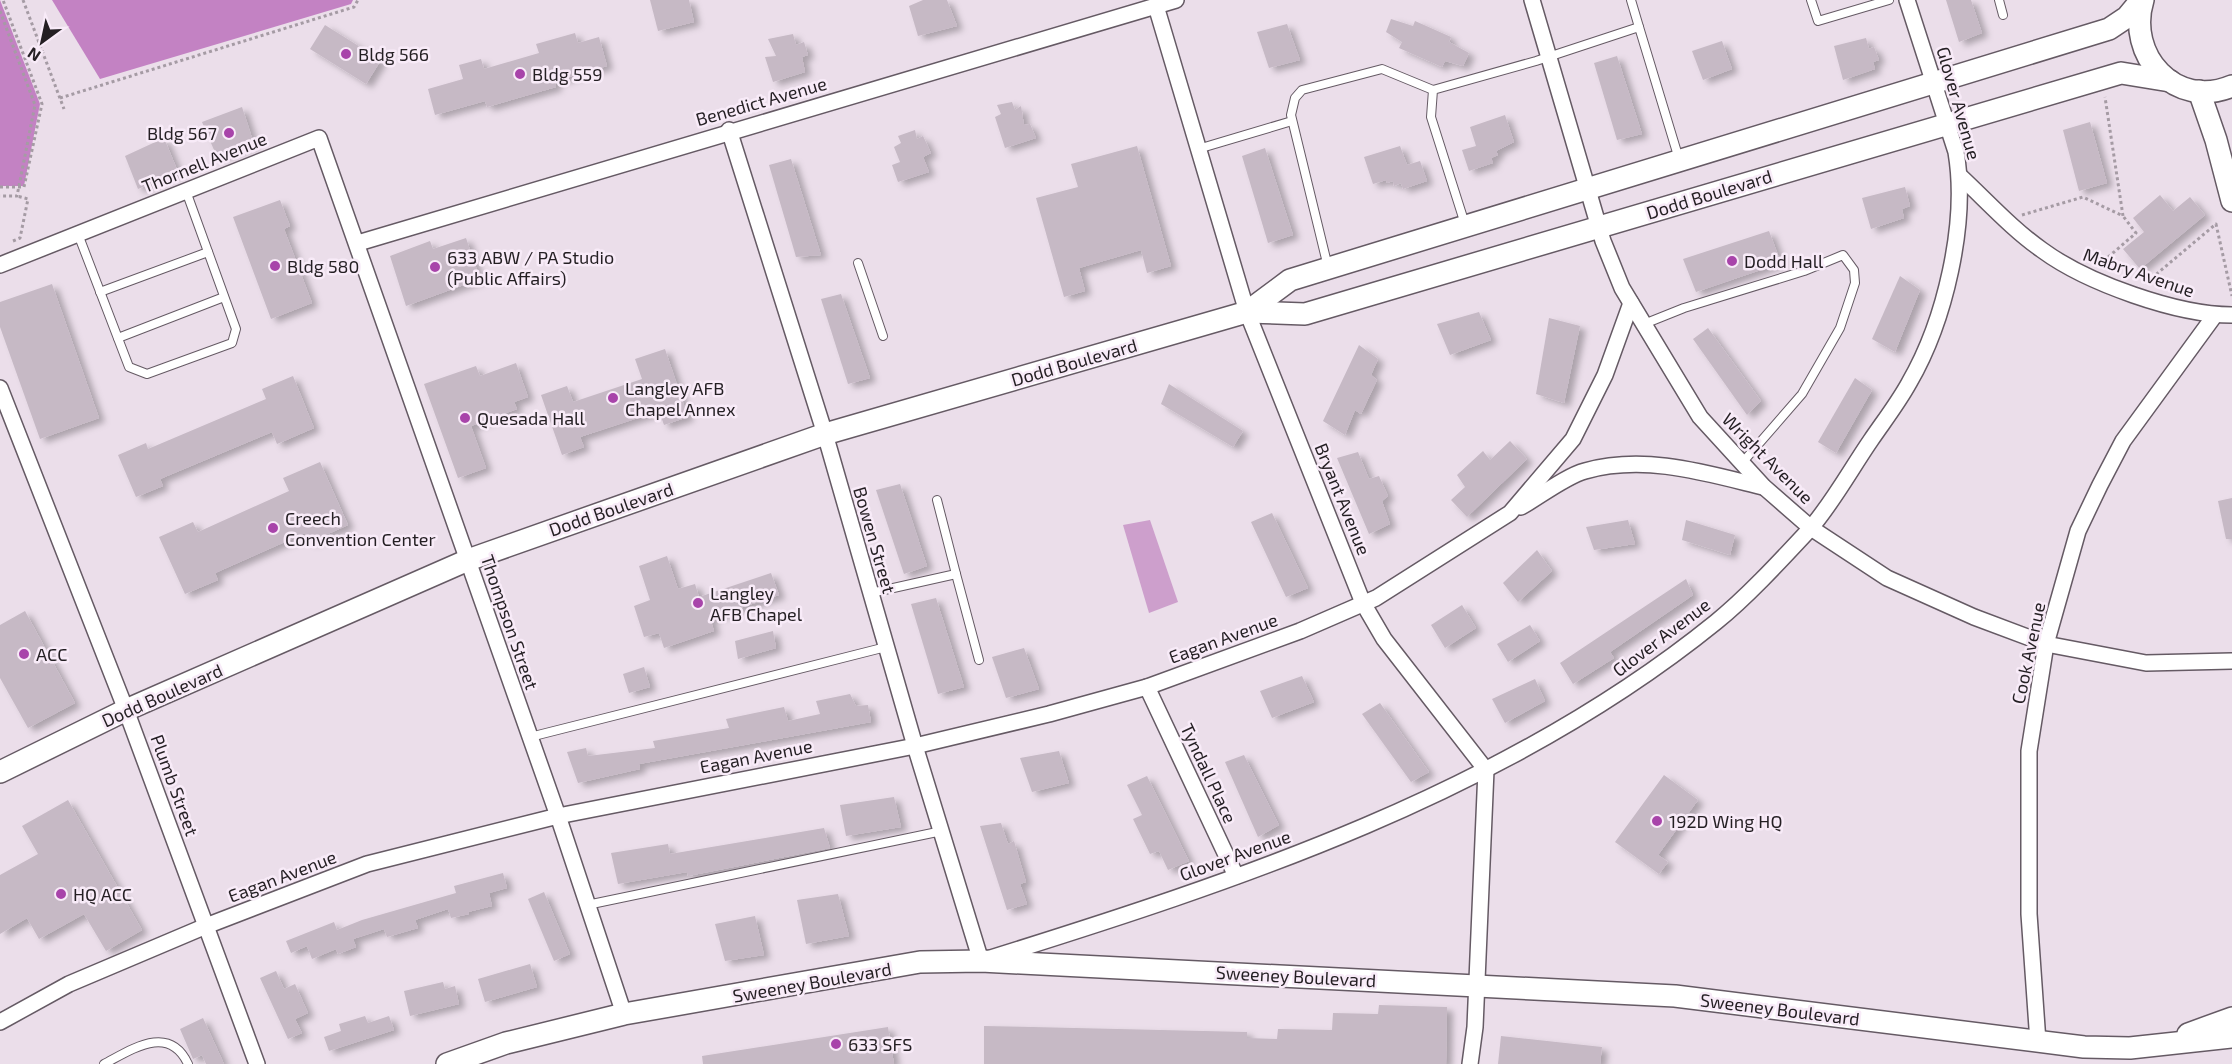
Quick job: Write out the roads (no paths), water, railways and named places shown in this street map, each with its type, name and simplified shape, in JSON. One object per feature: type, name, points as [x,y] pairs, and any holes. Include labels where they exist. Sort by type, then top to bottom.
[{"type":"street","name":"Benedict Avenue","points":[[358,243],[729,130],[1176,0]]},
{"type":"street","name":"Wright Avenue","points":[[1532,0],[1600,228],[1622,288],[1700,417],[1764,487],[1811,528],[1887,578],[1974,617],[2046,644],[2146,663],[2232,661]]},
{"type":"street","name":"Glover Avenue","points":[[981,961],[1236,876],[1353,832],[1486,770],[1629,687],[1647,674],[1719,620],[1811,528],[1910,383],[1933,327],[1953,262],[1960,176],[1946,123],[1907,0]]},
{"type":"street","name":"Dodd Boulevard","points":[[1247,312],[1290,280],[2109,29],[2127,17],[2142,0]]},
{"type":"street","points":[[2142,0],[2139,33],[2145,52],[2155,69],[2170,81]]},
{"type":"street","name":"Bryant Avenue","points":[[1156,6],[1247,312],[1363,603],[1384,639],[1486,770]]},
{"type":"street","name":"Dodd Boulevard","points":[[0,772],[126,710],[468,560],[825,434],[1247,312],[1305,314],[2121,73],[2170,81],[2199,91]]},
{"type":"street","points":[[2232,86],[2222,90],[2199,91],[2216,140],[2232,201]]},
{"type":"street","name":"Bowen Street","points":[[729,130],[825,434],[915,746],[981,961]]},
{"type":"street","name":"Thornell Avenue","points":[[0,265],[320,138],[358,243]]},
{"type":"street","name":"Mabry Avenue","points":[[1960,176],[2006,220],[2043,251],[2087,276],[2156,301],[2215,315],[2232,315]]},
{"type":"street","name":"Thompson Street","points":[[358,243],[558,816],[624,1014]]},
{"type":"street","name":"Eagan Avenue","points":[[1510,513],[1573,439],[1605,375],[1631,303]]},
{"type":"street","name":"Cook Avenue","points":[[2038,1042],[2029,914],[2029,751],[2046,644],[2078,531],[2100,485],[2123,441],[2215,315]]},
{"type":"street","name":"Plumb Street","points":[[0,388],[126,710],[257,1064]]},
{"type":"street","name":"Eagan Avenue","points":[[0,1022],[69,984],[206,926],[367,864],[558,816],[915,746],[1147,687],[1300,631],[1376,598],[1510,513],[1584,471],[1624,466],[1679,466],[1764,487]]},
{"type":"street","name":"Tyndall Place","points":[[1147,687],[1236,876]]},
{"type":"street","points":[[1470,1064],[1475,1027],[1486,770]]},
{"type":"street","name":"Sweeney Boulevard","points":[[447,1064],[506,1043],[624,1014],[920,962],[981,961],[1675,996],[2038,1042],[2108,1048],[2153,1046],[2232,1036]]},
{"type":"street","name":"Sweeney Boulevard","points":[[2153,1046],[2223,1021],[2232,1012]]},
{"type":"lane","points":[[1631,0],[1680,160]]},
{"type":"lane","points":[[1812,0],[1818,21],[1889,0]]},
{"type":"lane","points":[[1999,0],[2003,15]]},
{"type":"lane","points":[[1328,268],[1292,121],[1292,107],[1302,90],[1382,69],[1433,90],[1550,57],[1639,27]]},
{"type":"lane","points":[[1433,90],[1431,117],[1466,226]]},
{"type":"lane","points":[[1198,149],[1292,121]]},
{"type":"lane","points":[[78,234],[129,367],[147,374],[232,343],[236,329],[186,191]]},
{"type":"lane","points":[[100,292],[208,252]]},
{"type":"lane","points":[[1644,324],[1684,308],[1804,271],[1843,255],[1854,270],[1855,283],[1840,328],[1807,384],[1742,463]]},
{"type":"lane","points":[[858,263],[883,336]]},
{"type":"lane","points":[[118,338],[224,297]]},
{"type":"lane","points":[[938,500],[979,660]]},
{"type":"lane","points":[[871,594],[956,574]]},
{"type":"lane","points":[[530,737],[886,646]]},
{"type":"lane","points":[[587,905],[942,831]]},
{"type":"lane","points":[[104,1064],[146,1042],[159,1042],[179,1050],[188,1064]]},
{"type":"place","name":"Bldg 566","points":[[346,54]]},
{"type":"place","name":"Bldg 559","points":[[520,74]]},
{"type":"place","name":"Bldg 567","points":[[229,133]]},
{"type":"place","name":"Dodd Hall","points":[[1732,261]]},
{"type":"place","name":"Bldg 580","points":[[275,266]]},
{"type":"place","name":"633 ABW / PA Studio (Public Affairs)","points":[[435,267]]},
{"type":"place","name":"Langley AFB Chapel Annex","points":[[613,398]]},
{"type":"place","name":"Quesada Hall","points":[[465,418]]},
{"type":"place","name":"Creech Convention Center","points":[[273,528]]},
{"type":"place","name":"Langley AFB Chapel","points":[[698,603]]},
{"type":"place","name":"ACC","points":[[24,654]]},
{"type":"place","name":"192D Wing HQ","points":[[1657,821]]},
{"type":"place","name":"HQ ACC","points":[[61,894]]},
{"type":"place","name":"633 SFS","points":[[836,1044]]}]
